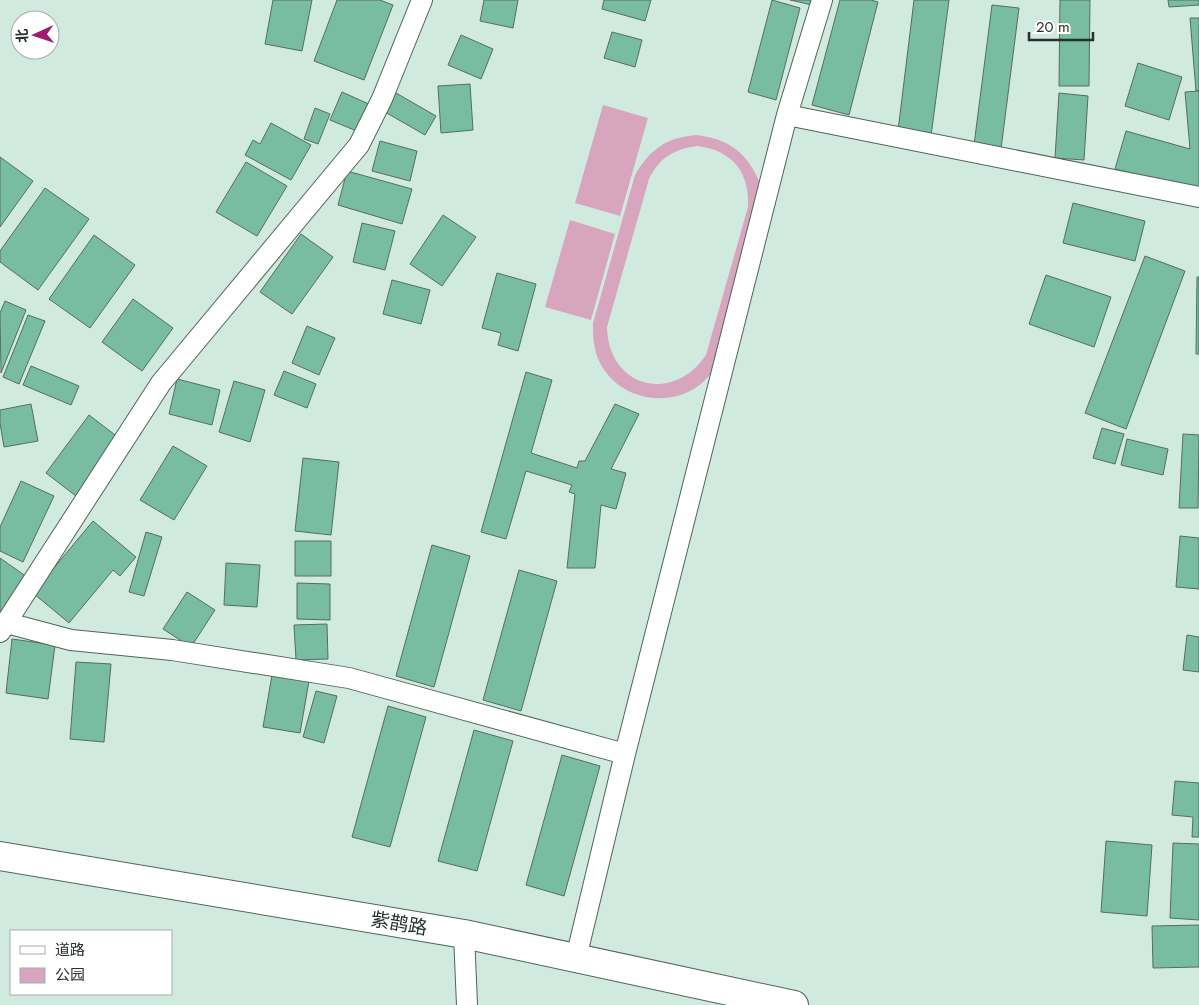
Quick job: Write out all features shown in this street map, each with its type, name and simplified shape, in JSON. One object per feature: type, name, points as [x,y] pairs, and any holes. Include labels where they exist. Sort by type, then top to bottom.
[{"type":"street","points":[[422,0],[382,99],[359,145],[161,383],[3,627],[71,640],[172,650],[348,678],[625,754]]},
{"type":"street","points":[[576,958],[625,754],[787,115],[822,0]]},
{"type":"street","points":[[787,115],[1199,197]]},
{"type":"street","name":"紫鹊路","points":[[0,856],[464,934],[794,1005]]},
{"type":"street","points":[[464,934],[467,1005]]},
{"type":"green space","points":[[603,105],[648,118],[620,216],[575,203]]},
{"type":"green space","points":[[696,135],[708,137],[736,149],[749,163],[760,183],[713,372],[690,391],[662,398],[648,397],[622,387],[602,367],[595,349],[593,323],[635,175],[647,158],[660,146]],"holes":[[[697,146],[709,148],[729,158],[742,173],[748,194],[748,207],[706,355],[692,371],[676,380],[660,384],[644,382],[630,375],[618,364],[610,347],[607,327],[649,179],[657,165],[674,152]]]},
{"type":"green space","points":[[570,220],[615,234],[591,320],[545,307]]},
{"type":"building","points":[[273,0],[312,0],[302,51],[265,44]]},
{"type":"building","points":[[337,0],[380,0],[393,5],[364,80],[314,61]]},
{"type":"building","points":[[484,0],[518,0],[513,28],[480,21]]},
{"type":"building","points":[[604,0],[651,0],[645,21],[602,9]]},
{"type":"building","points":[[772,0],[800,8],[776,100],[748,92]]},
{"type":"building","points":[[790,0],[813,0],[812,5]]},
{"type":"building","points":[[840,0],[871,0],[878,2],[849,115],[812,105]]},
{"type":"building","points":[[914,0],[949,0],[931,136],[898,131]]},
{"type":"building","points":[[1060,0],[1090,0],[1089,86],[1059,86]]},
{"type":"building","points":[[1168,0],[1199,0],[1199,5],[1169,7]]},
{"type":"building","points":[[992,5],[1019,8],[1001,149],[974,145]]},
{"type":"building","points":[[1190,18],[1199,18],[1199,91],[1196,91]]},
{"type":"building","points":[[612,32],[642,40],[635,67],[604,58]]},
{"type":"building","points":[[461,35],[493,49],[481,79],[448,65]]},
{"type":"building","points":[[1138,63],[1182,77],[1169,120],[1125,106]]},
{"type":"building","points":[[470,84],[473,130],[441,133],[438,86]]},
{"type":"building","points":[[1199,91],[1199,193],[1115,169],[1126,131],[1190,149],[1185,92]]},
{"type":"building","points":[[342,92],[371,105],[359,132],[330,120]]},
{"type":"building","points":[[396,93],[436,116],[425,135],[385,112]]},
{"type":"building","points":[[1059,93],[1088,96],[1084,160],[1055,158]]},
{"type":"building","points":[[315,108],[330,114],[318,144],[304,139]]},
{"type":"building","points":[[271,123],[311,145],[291,180],[245,155],[253,140],[260,144]]},
{"type":"building","points":[[380,141],[417,151],[410,181],[372,171]]},
{"type":"building","points":[[0,157],[33,181],[0,227]]},
{"type":"building","points":[[246,162],[287,186],[257,236],[216,212]]},
{"type":"building","points":[[347,171],[412,189],[402,224],[338,205]]},
{"type":"building","points":[[45,188],[89,219],[38,290],[0,262],[0,251]]},
{"type":"building","points":[[1073,203],[1145,221],[1135,261],[1063,243]]},
{"type":"building","points":[[443,215],[476,237],[442,286],[410,264]]},
{"type":"building","points":[[362,223],[395,231],[385,270],[353,262]]},
{"type":"building","points":[[301,234],[333,257],[292,314],[260,292]]},
{"type":"building","points":[[94,235],[135,265],[90,328],[49,299]]},
{"type":"building","points":[[1145,256],[1185,271],[1126,429],[1085,413]]},
{"type":"building","points":[[497,273],[536,284],[518,351],[498,345],[501,333],[482,328]]},
{"type":"building","points":[[1046,275],[1111,297],[1094,347],[1029,324]]},
{"type":"building","points":[[1197,277],[1199,277],[1199,354],[1196,354]]},
{"type":"building","points":[[392,280],[430,290],[421,324],[383,314]]},
{"type":"building","points":[[133,299],[173,328],[142,371],[102,342]]},
{"type":"building","points":[[5,301],[26,310],[1,373],[0,313]]},
{"type":"building","points":[[28,315],[45,321],[19,384],[3,377]]},
{"type":"building","points":[[307,326],[335,338],[319,375],[292,363]]},
{"type":"building","points":[[31,366],[79,386],[71,405],[23,385]]},
{"type":"building","points":[[284,371],[316,384],[307,408],[274,395]]},
{"type":"building","points":[[526,372],[552,380],[531,453],[577,468],[579,461],[585,461],[615,404],[639,414],[611,469],[626,473],[616,509],[601,505],[595,568],[567,568],[575,494],[569,492],[572,485],[526,471],[506,539],[481,532]]},
{"type":"building","points":[[177,379],[220,390],[212,425],[169,414]]},
{"type":"building","points":[[234,381],[265,390],[250,442],[219,432]]},
{"type":"building","points":[[31,404],[38,441],[4,447],[0,410]]},
{"type":"building","points":[[89,415],[119,438],[76,496],[46,473]]},
{"type":"building","points":[[1102,428],[1124,434],[1115,464],[1093,458]]},
{"type":"building","points":[[1183,434],[1199,435],[1198,508],[1179,508]]},
{"type":"building","points":[[1127,439],[1168,449],[1163,475],[1121,465]]},
{"type":"building","points":[[173,446],[207,466],[174,520],[140,500]]},
{"type":"building","points":[[303,458],[339,462],[331,535],[295,531]]},
{"type":"building","points":[[21,481],[54,496],[23,562],[0,551],[0,527]]},
{"type":"building","points":[[93,521],[136,557],[120,576],[113,570],[69,623],[33,593]]},
{"type":"building","points":[[146,532],[162,537],[144,596],[129,592]]},
{"type":"building","points":[[1180,536],[1199,538],[1199,589],[1176,587]]},
{"type":"building","points":[[295,541],[331,541],[331,576],[295,576]]},
{"type":"building","points":[[432,545],[470,556],[434,687],[396,676]]},
{"type":"building","points":[[0,558],[27,577],[0,616]]},
{"type":"building","points":[[226,563],[260,565],[257,607],[224,605]]},
{"type":"building","points":[[519,570],[557,581],[521,711],[483,700]]},
{"type":"building","points":[[297,583],[330,584],[330,620],[297,619]]},
{"type":"building","points":[[187,592],[215,610],[191,647],[163,629]]},
{"type":"building","points":[[327,624],[328,659],[296,660],[294,625]]},
{"type":"building","points":[[1187,635],[1199,637],[1199,672],[1183,670]]},
{"type":"building","points":[[12,639],[55,645],[48,699],[6,693]]},
{"type":"building","points":[[76,662],[111,664],[104,742],[70,739]]},
{"type":"building","points":[[272,675],[309,681],[300,733],[263,727]]},
{"type":"building","points":[[316,691],[337,696],[324,743],[303,737]]},
{"type":"building","points":[[388,706],[426,717],[390,847],[352,837]]},
{"type":"building","points":[[474,730],[513,741],[477,871],[438,861]]},
{"type":"building","points":[[562,755],[600,766],[564,896],[526,885]]},
{"type":"building","points":[[1175,781],[1199,783],[1199,837],[1192,837],[1193,817],[1172,815]]},
{"type":"building","points":[[1106,841],[1152,845],[1147,916],[1101,912]]},
{"type":"building","points":[[1173,843],[1199,844],[1199,920],[1170,918]]},
{"type":"building","points":[[1199,925],[1199,967],[1153,968],[1152,926]]}]
